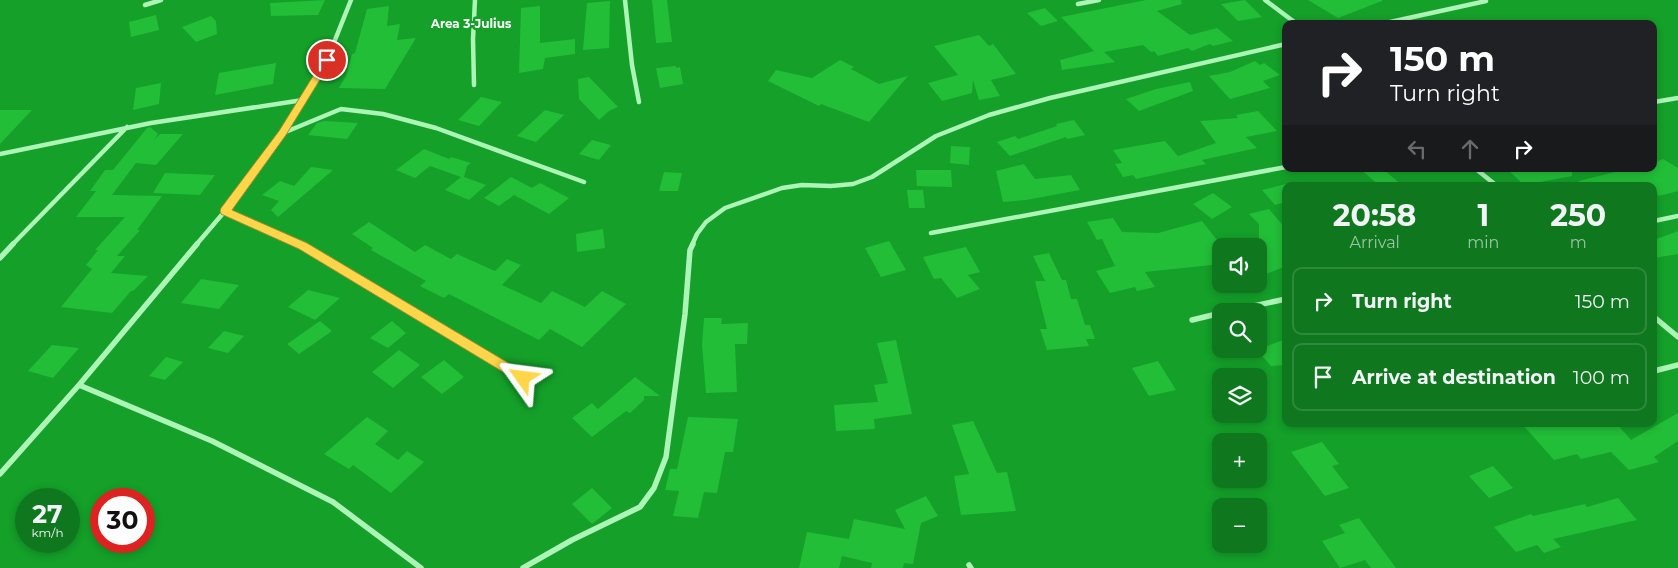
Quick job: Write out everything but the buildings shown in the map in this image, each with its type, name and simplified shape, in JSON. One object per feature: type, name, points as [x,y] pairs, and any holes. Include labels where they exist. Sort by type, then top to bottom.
[{"type":"street","points":[[145,5],[161,0]]},
{"type":"street","points":[[0,474],[79,385],[225,211],[282,133],[327,60],[351,0]]},
{"type":"street","points":[[474,85],[473,39],[475,0]]},
{"type":"street","points":[[625,0],[632,64],[639,102]]},
{"type":"street","points":[[1078,4],[1099,0]]},
{"type":"street","points":[[1265,0],[1292,20]]},
{"type":"street","points":[[1399,20],[1486,1]]},
{"type":"street","points":[[522,568],[572,540],[640,507],[654,488],[666,457],[685,314],[690,250],[697,234],[706,222],[725,208],[782,188],[802,185],[831,186],[853,184],[872,178],[936,136],[989,115],[1068,94],[1282,45]]},
{"type":"street","points":[[1657,102],[1678,98]]},
{"type":"street","points":[[0,154],[128,127],[229,109],[303,100]]},
{"type":"street","points":[[282,133],[341,109],[384,114],[415,120],[584,182]]},
{"type":"street","points":[[0,258],[128,127]]},
{"type":"street","points":[[932,232],[1282,168]]},
{"type":"street","points":[[1480,172],[1492,182]]},
{"type":"street","points":[[225,211],[303,246],[523,378]]},
{"type":"street","points":[[1657,220],[1678,216]]},
{"type":"street","points":[[1267,303],[1282,300]]},
{"type":"street","points":[[1192,320],[1212,315]]},
{"type":"street","points":[[1657,320],[1678,337]]},
{"type":"street","points":[[1657,370],[1678,365]]},
{"type":"street","points":[[79,385],[212,441],[333,502],[421,568]]},
{"type":"district","name":"Area 3-Julius","points":[[471,23]]},
{"type":"route","points":[[327,60],[282,133],[225,211],[303,246],[523,378]]}]
